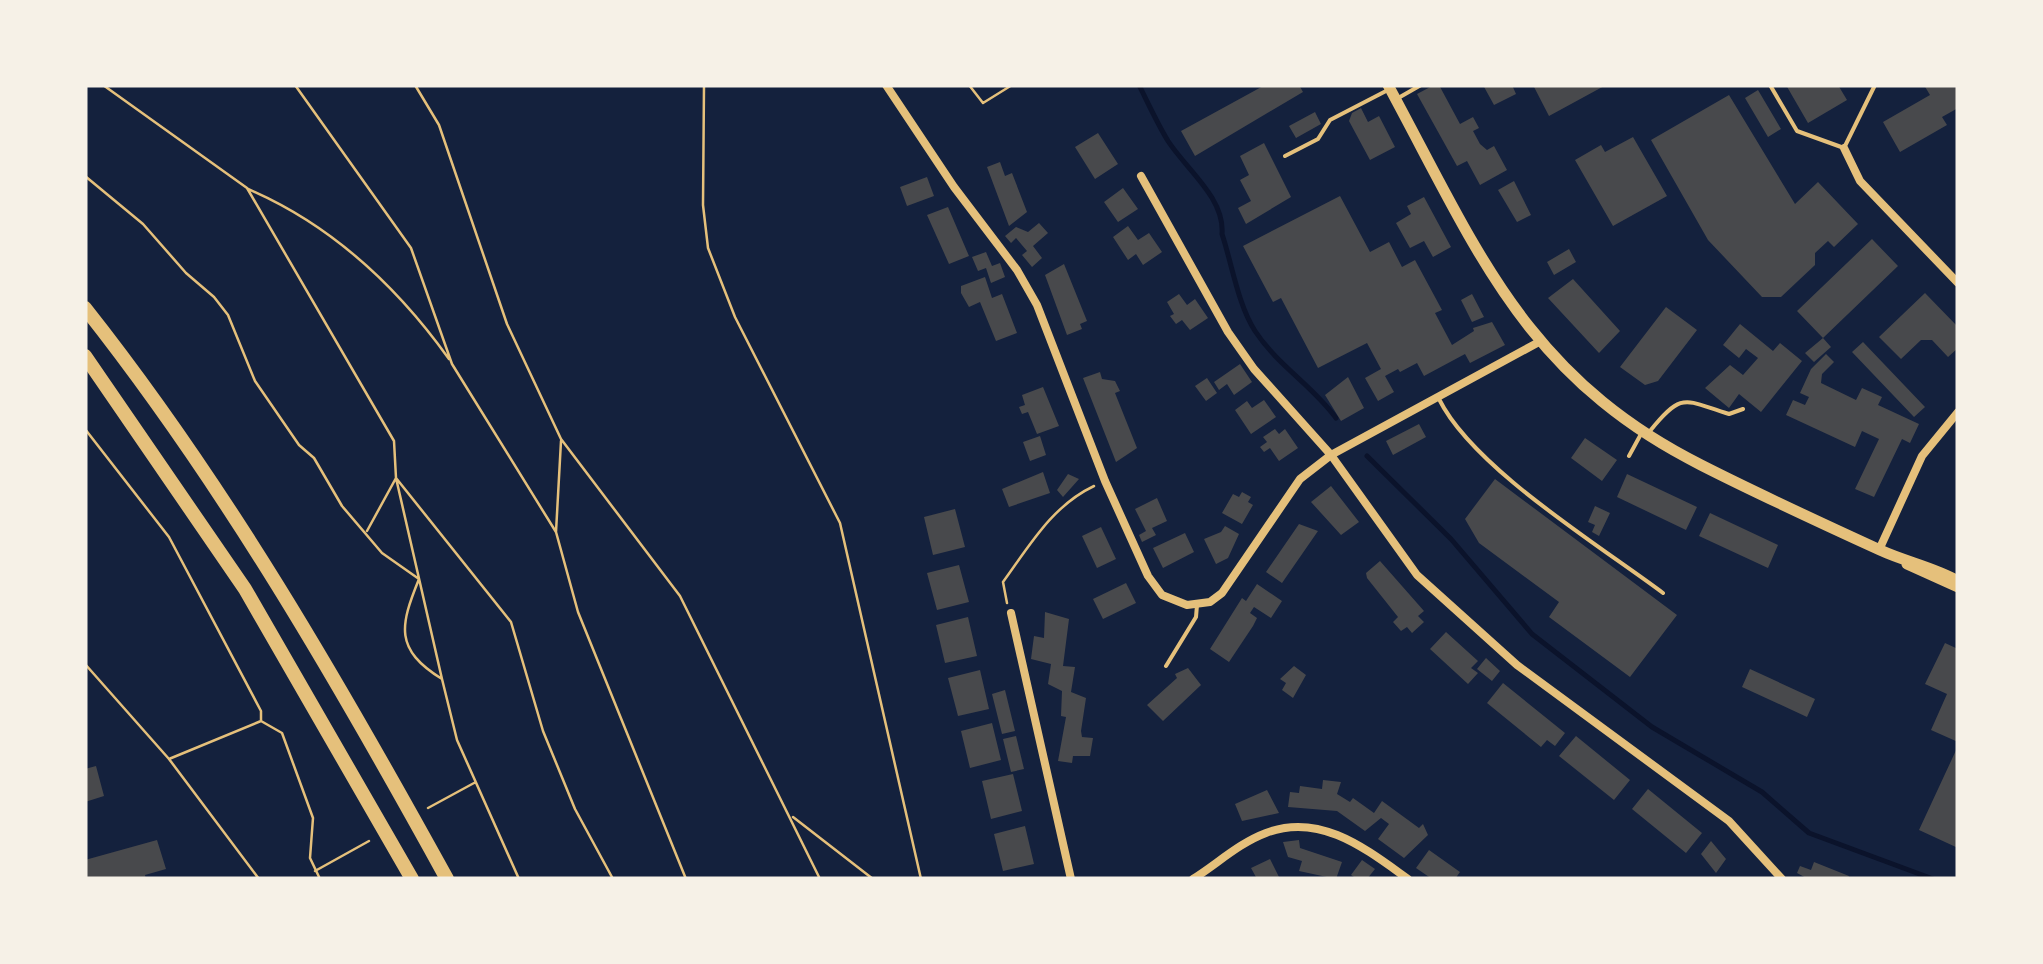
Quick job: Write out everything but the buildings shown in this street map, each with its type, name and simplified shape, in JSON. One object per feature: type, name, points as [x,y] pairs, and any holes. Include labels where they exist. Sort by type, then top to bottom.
[{"type":"highway","points":[[85,308],[156,402],[272,574],[447,879]]},
{"type":"highway","points":[[85,356],[245,589],[412,879]]},
{"type":"main road","points":[[1391,91],[1506,301],[1579,383],[1644,433],[1701,466],[1894,556],[1923,574],[1958,584]]},
{"type":"street","points":[[886,85],[954,188],[1017,270],[1037,305],[1104,481],[1148,576],[1162,595],[1176,603],[1210,602],[1232,582],[1282,500],[1331,455],[1539,342]]},
{"type":"street","points":[[1844,148],[1860,181],[1958,283]]},
{"type":"street","points":[[1141,176],[1228,332],[1254,369],[1331,455],[1417,575],[1517,666],[1729,820],[1782,879]]},
{"type":"street","points":[[1879,550],[1922,456],[1958,412]]},
{"type":"street","points":[[1011,613],[1071,879]]},
{"type":"street","points":[[1193,879],[1267,832],[1311,828],[1350,840],[1408,879]]},
{"type":"lane","points":[[1285,156],[1318,139],[1330,120],[1391,91],[1421,85]]},
{"type":"lane","points":[[1770,85],[1797,131],[1844,148],[1875,85]]},
{"type":"lane","points":[[1440,399],[1448,417],[1506,475],[1663,593]]},
{"type":"lane","points":[[1629,456],[1670,406],[1700,402],[1729,414],[1743,410]]},
{"type":"lane","points":[[1166,666],[1196,617],[1196,604]]},
{"type":"path","points":[[103,85],[247,188],[291,207],[339,239],[423,322],[556,532],[578,612],[686,879]]},
{"type":"path","points":[[296,85],[411,248],[452,364]]},
{"type":"path","points":[[414,85],[439,125],[507,324],[562,440],[680,596],[820,879]]},
{"type":"path","points":[[704,85],[703,205],[708,248],[735,317],[840,523],[921,879]]},
{"type":"path","points":[[969,85],[983,103],[1012,85]]},
{"type":"path","points":[[85,176],[143,224],[214,297],[228,315],[255,382],[298,445],[314,458],[342,506],[382,553],[419,579]]},
{"type":"path","points":[[247,188],[394,441],[396,478],[456,740],[520,879]]},
{"type":"path","points":[[85,429],[169,537],[262,711],[260,721]]},
{"type":"path","points":[[556,532],[562,440]]},
{"type":"path","points":[[366,531],[396,478]]},
{"type":"path","points":[[396,478],[511,622],[543,731],[575,809],[613,879]]},
{"type":"path","points":[[1002,592],[1003,582],[1038,530],[1076,494],[1104,481]]},
{"type":"path","points":[[419,579],[403,620],[406,644],[422,667],[442,680]]},
{"type":"path","points":[[85,664],[169,758],[260,879]]},
{"type":"path","points":[[169,758],[260,721]]},
{"type":"path","points":[[260,721],[282,733],[313,818],[310,858],[320,879]]},
{"type":"path","points":[[792,816],[873,879]]},
{"type":"path","points":[[316,871],[330,862]]},
{"type":"waterway","points":[[1139,85],[1168,141],[1217,208],[1249,321],[1274,355],[1336,418]]},
{"type":"waterway","points":[[1367,456],[1451,539],[1532,634],[1652,727],[1762,792],[1809,833],[1933,879]]}]
